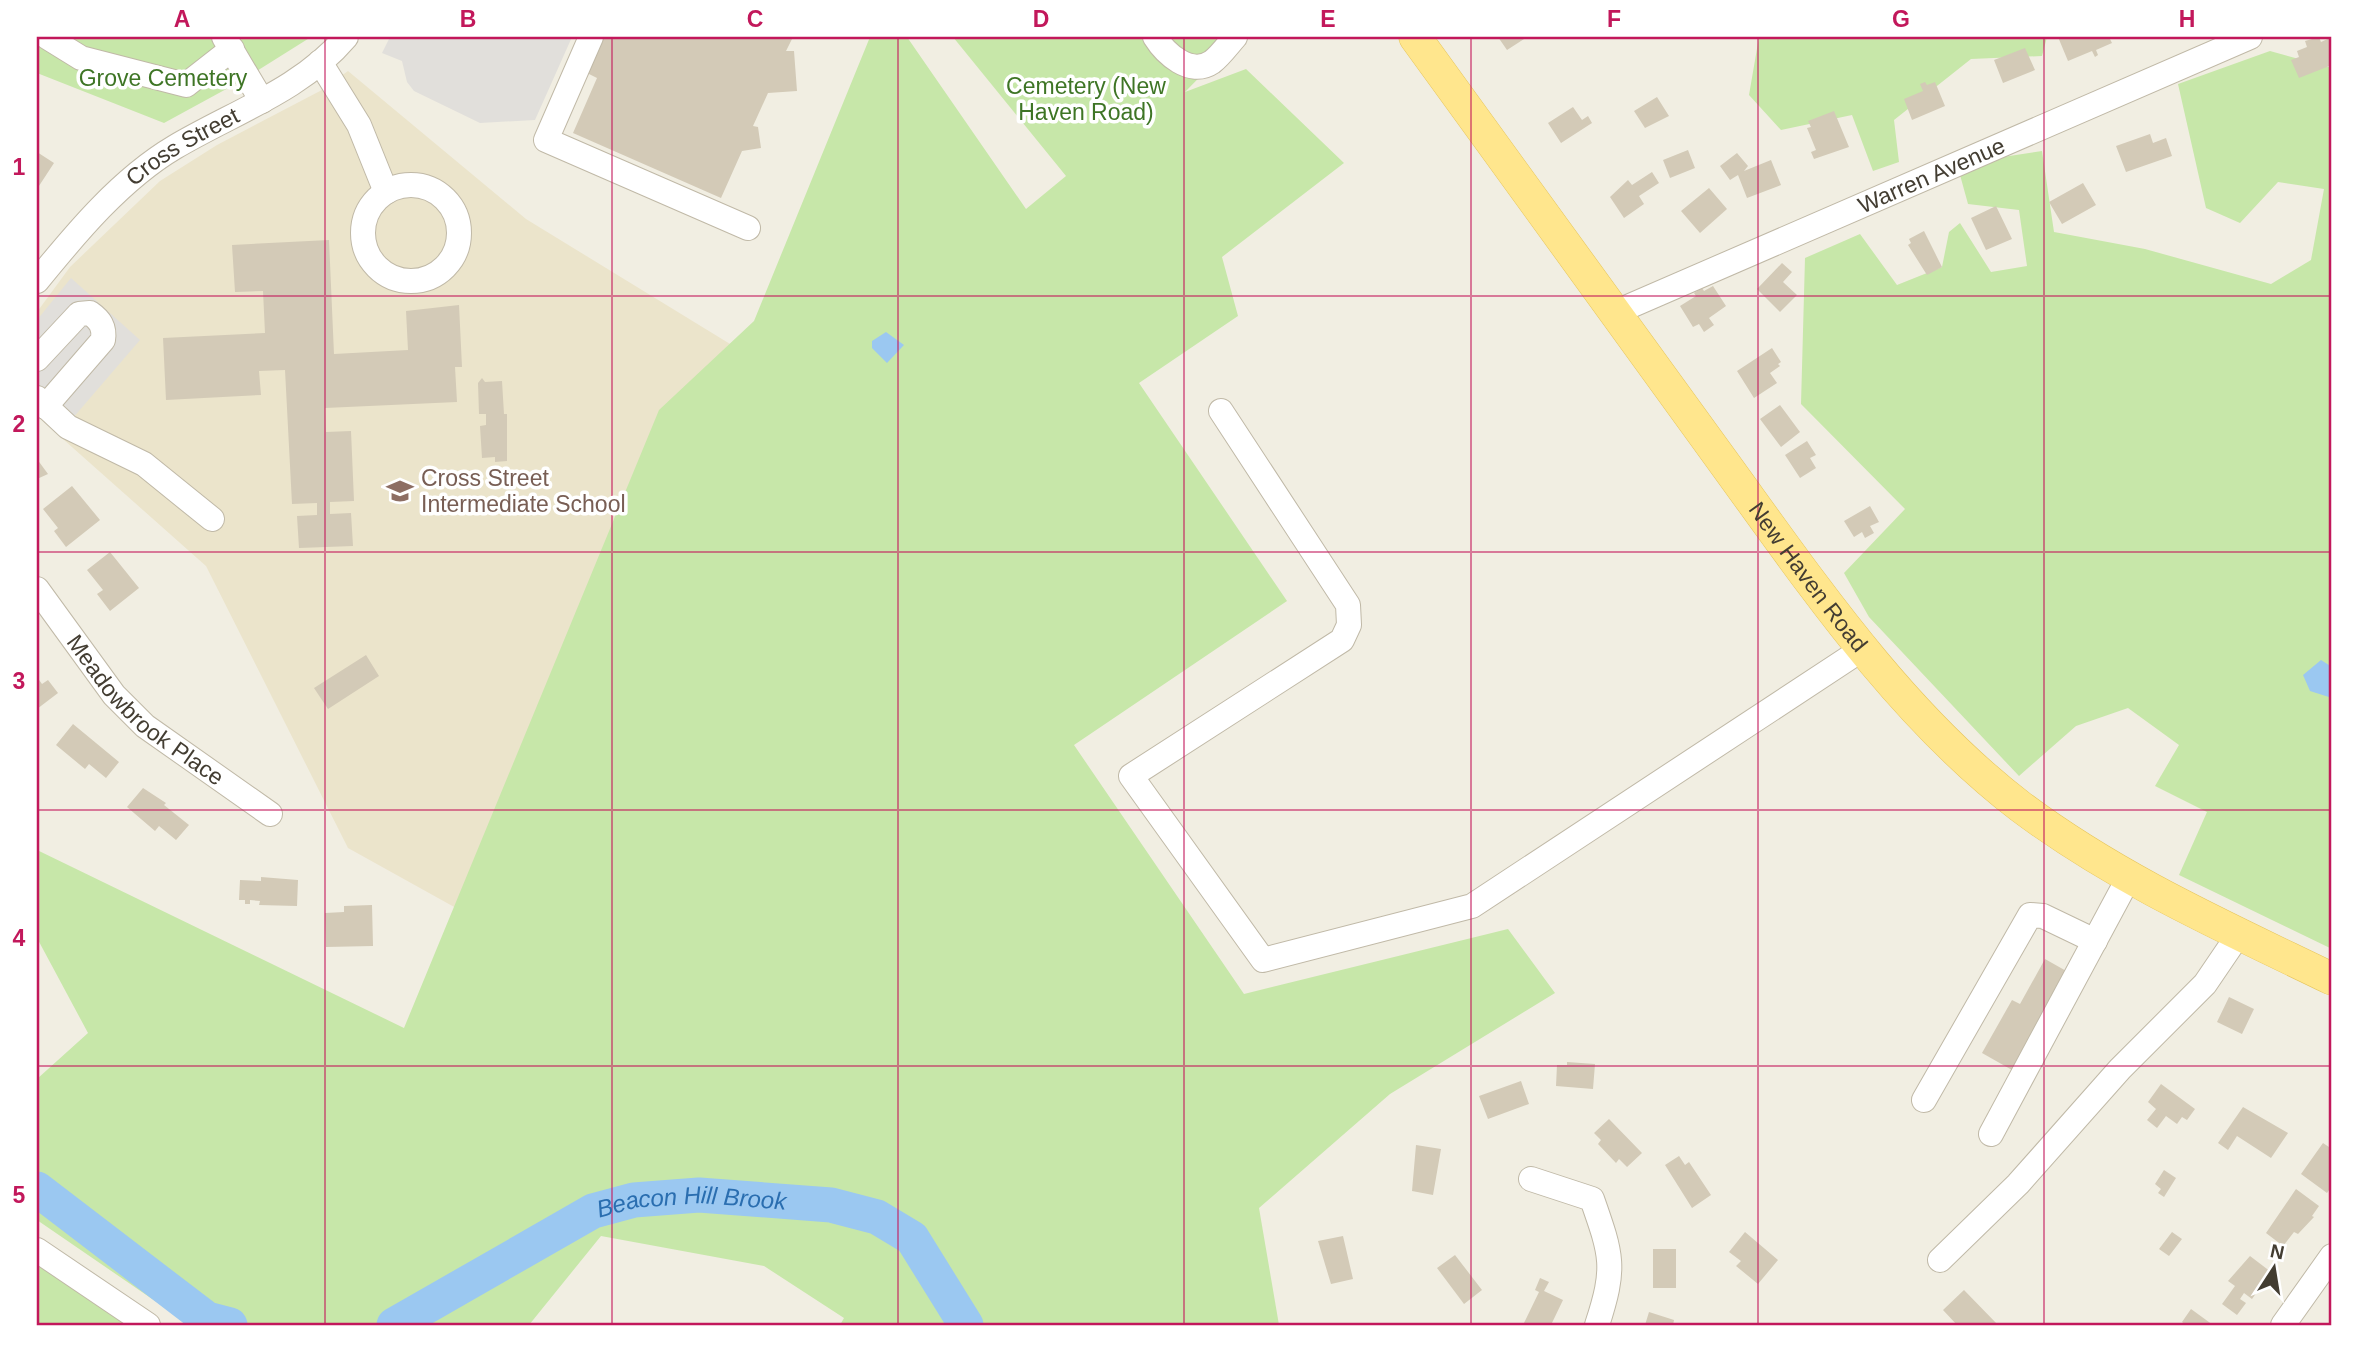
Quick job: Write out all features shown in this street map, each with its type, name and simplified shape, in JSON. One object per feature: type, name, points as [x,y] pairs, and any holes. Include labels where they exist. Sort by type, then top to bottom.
[{"type":"main road","name":"New Haven Road","points":[[1415,37],[1794,560],[1864,648],[1941,735],[2019,805],[2128,879],[2332,979]]},
{"type":"street","points":[[47,37],[81,58],[186,85],[228,43],[262,101]]},
{"type":"street","name":"Cross Street","points":[[37,281],[102,208],[150,163],[262,101],[320,62],[346,37]]},
{"type":"street","points":[[591,37],[546,140],[748,228]]},
{"type":"street","points":[[1155,37],[1173,59],[1196,66],[1210,64],[1235,37]]},
{"type":"street","name":"Warren Avenue","points":[[1614,313],[2250,37]]},
{"type":"street","points":[[320,62],[359,125],[386,192]]},
{"type":"street","points":[[37,359],[79,314],[90,313],[99,319],[104,331],[103,340],[41,402],[68,427],[144,464],[212,519]]},
{"type":"street","points":[[1221,411],[1348,605],[1349,625],[1342,640],[1130,776],[1263,960],[1472,906],[1864,648]]},
{"type":"street","name":"Meadowbrook Place","points":[[37,589],[114,695],[145,726],[270,814]]},
{"type":"street","points":[[1991,1134],[2128,879]]},
{"type":"street","points":[[1924,1100],[2030,915],[2043,916],[2095,941]]},
{"type":"street","points":[[1940,1260],[2018,1184],[2120,1069],[2205,984],[2239,934]]},
{"type":"street","points":[[1531,1179],[1592,1199],[1609,1248],[1610,1259],[1610,1283],[1597,1325]]},
{"type":"street","points":[[37,1250],[148,1325]]},
{"type":"street","points":[[2283,1325],[2332,1256]]},
{"type":"shaded area","points":[[390,37],[572,37],[535,120],[480,123],[414,91],[407,82],[402,61],[382,53]]},
{"type":"shaded area","name":"Cross Street Intermediate School","points":[[348,71],[526,219],[735,347],[501,933],[348,848],[206,566],[37,416],[37,312],[70,267],[160,181],[217,145],[320,91]]},
{"type":"shaded area","points":[[71,278],[140,340],[72,419],[37,385],[37,320]]},
{"type":"green space","name":"Grove Cemetery","points":[[37,37],[311,37],[241,81],[164,123],[37,73]]},
{"type":"green space","name":"Cemetery (New Haven Road)","points":[[870,37],[907,37],[1026,209],[1066,176],[953,37],[1239,37],[1185,92],[1246,69],[1344,163],[1222,257],[1238,316],[1139,383],[1287,601],[1074,745],[1244,994],[1508,929],[1555,993],[1390,1094],[1259,1208],[1279,1325],[840,1325],[844,1318],[764,1266],[601,1236],[529,1325],[190,1325],[37,1220],[37,1079],[88,1033],[37,938],[37,850],[404,1028],[659,410],[754,321]]},
{"type":"green space","points":[[1759,37],[2047,37],[2042,56],[1971,59],[1894,120],[1899,162],[1873,171],[1852,115],[1781,130],[1749,95]]},
{"type":"green space","points":[[2270,51],[2332,68],[2332,949],[2179,875],[2207,812],[2155,786],[2179,745],[2128,708],[2076,726],[2019,776],[1869,617],[1844,573],[1905,509],[1801,404],[1805,258],[1860,234],[1897,285],[1942,267],[1949,232],[1960,223],[1991,272],[2027,266],[2019,210],[1968,204],[1957,164],[2042,151],[2054,232],[2145,249],[2271,284],[2311,260],[2324,189],[2278,182],[2240,223],[2206,208],[2178,84]]},
{"type":"green space","points":[[37,1262],[127,1325],[37,1325]]},
{"type":"water","points":[[886,332],[904,345],[887,363],[872,348],[872,341]]},
{"type":"water","points":[[2321,660],[2332,667],[2332,698],[2310,691],[2303,675]]},
{"type":"building","points":[[603,37],[793,37],[786,51],[794,51],[797,91],[768,93],[753,126],[758,127],[761,148],[742,151],[721,198],[573,133],[597,78],[587,73]]},
{"type":"building","points":[[1498,37],[1527,37],[1507,50]]},
{"type":"building","points":[[2058,37],[2109,37],[2112,43],[2096,50],[2098,55],[2095,57],[2092,51],[2068,61]]},
{"type":"building","points":[[2319,37],[2321,42],[2332,37],[2332,65],[2299,78],[2291,60],[2299,57],[2297,51],[2307,47],[2305,41]]},
{"type":"building","points":[[2025,48],[2035,70],[2003,83],[1994,60]]},
{"type":"building","points":[[1925,82],[1927,85],[1935,82],[1945,106],[1912,120],[1904,99],[1923,91],[1920,84]]},
{"type":"building","points":[[1657,97],[1669,116],[1645,128],[1634,111]]},
{"type":"building","points":[[1573,107],[1582,120],[1588,116],[1592,123],[1561,143],[1548,123]]},
{"type":"building","points":[[1834,111],[1849,147],[1814,159],[1811,152],[1816,150],[1807,128],[1811,127],[1808,121]]},
{"type":"building","points":[[2150,134],[2153,143],[2166,138],[2172,156],[2126,172],[2116,146]]},
{"type":"building","points":[[1688,150],[1695,168],[1670,178],[1663,160]]},
{"type":"building","points":[[37,152],[54,163],[37,189]]},
{"type":"building","points":[[1737,153],[1748,166],[1744,171],[1771,160],[1781,185],[1747,198],[1738,175],[1730,180],[1720,166]]},
{"type":"building","points":[[1652,172],[1659,183],[1639,196],[1644,204],[1624,218],[1610,197],[1628,180],[1632,185]]},
{"type":"building","points":[[2083,183],[2096,205],[2062,224],[2049,202]]},
{"type":"building","points":[[1709,188],[1727,209],[1700,233],[1681,211]]},
{"type":"building","points":[[1996,206],[2012,239],[1986,250],[1971,218]]},
{"type":"building","points":[[1924,231],[1942,267],[1927,275],[1908,245],[1911,243],[1909,239]]},
{"type":"building","points":[[329,240],[334,354],[408,350],[406,311],[459,305],[462,367],[455,367],[457,402],[325,408],[326,432],[351,431],[354,501],[330,502],[330,514],[351,513],[353,546],[299,548],[297,516],[317,515],[317,503],[292,504],[285,370],[259,371],[261,395],[166,400],[163,338],[265,333],[263,291],[235,292],[232,245]]},
{"type":"building","points":[[1782,263],[1792,272],[1783,282],[1797,295],[1780,312],[1757,289]]},
{"type":"building","points":[[1713,286],[1726,306],[1709,318],[1714,325],[1704,332],[1699,324],[1693,327],[1680,306],[1696,296],[1694,293],[1702,288],[1704,291]]},
{"type":"building","points":[[1772,348],[1781,362],[1778,364],[1780,366],[1770,373],[1777,383],[1754,398],[1737,371]]},
{"type":"building","points":[[482,378],[485,382],[502,381],[504,414],[507,414],[507,461],[495,462],[495,457],[482,458],[480,426],[486,425],[486,414],[479,414],[478,383]]},
{"type":"building","points":[[1780,405],[1800,432],[1781,447],[1760,419]]},
{"type":"building","points":[[1807,441],[1816,455],[1810,458],[1816,468],[1800,478],[1785,455]]},
{"type":"building","points":[[37,459],[48,474],[37,479]]},
{"type":"building","points":[[72,486],[100,520],[66,547],[54,531],[58,528],[43,509]]},
{"type":"building","points":[[1870,506],[1879,522],[1870,526],[1874,533],[1865,538],[1862,532],[1854,537],[1844,521]]},
{"type":"building","points":[[110,552],[139,588],[110,611],[97,594],[103,590],[87,570]]},
{"type":"building","points":[[366,655],[379,676],[328,709],[314,688]]},
{"type":"building","points":[[37,677],[42,684],[48,680],[58,693],[37,709]]},
{"type":"building","points":[[73,724],[119,762],[106,778],[89,764],[85,769],[56,745]]},
{"type":"building","points":[[143,788],[166,803],[164,805],[189,825],[176,840],[159,826],[155,831],[127,807]]},
{"type":"building","points":[[261,877],[298,880],[297,906],[259,905],[260,901],[250,900],[250,904],[245,904],[245,900],[239,900],[240,880],[261,881]]},
{"type":"building","points":[[372,905],[373,946],[326,947],[325,913],[344,912],[344,906]]},
{"type":"building","points":[[2045,959],[2068,972],[2012,1070],[1982,1053],[2012,1000],[2020,1004]]},
{"type":"building","points":[[2229,997],[2254,1009],[2242,1034],[2217,1022]]},
{"type":"building","points":[[1567,1062],[1595,1064],[1593,1089],[1556,1086],[1557,1065],[1567,1065]]},
{"type":"building","points":[[1521,1081],[1529,1104],[1488,1119],[1479,1096]]},
{"type":"building","points":[[2161,1084],[2195,1109],[2187,1120],[2182,1117],[2177,1124],[2166,1116],[2157,1128],[2147,1120],[2156,1109],[2148,1102]]},
{"type":"building","points":[[2243,1107],[2288,1133],[2271,1158],[2237,1136],[2228,1150],[2218,1143]]},
{"type":"building","points":[[1609,1119],[1642,1153],[1627,1167],[1619,1159],[1616,1163],[1598,1144],[1601,1140],[1594,1133]]},
{"type":"building","points":[[2323,1143],[2329,1147],[2332,1143],[2332,1186],[2327,1193],[2301,1174]]},
{"type":"building","points":[[1416,1145],[1441,1149],[1433,1195],[1412,1191]]},
{"type":"building","points":[[1679,1156],[1685,1165],[1689,1162],[1711,1195],[1692,1208],[1665,1165]]},
{"type":"building","points":[[2164,1170],[2176,1178],[2164,1197],[2158,1193],[2161,1189],[2155,1184]]},
{"type":"building","points":[[2296,1189],[2319,1206],[2312,1216],[2314,1217],[2298,1234],[2294,1232],[2283,1246],[2266,1233]]},
{"type":"building","points":[[1745,1232],[1778,1260],[1758,1284],[1736,1266],[1741,1261],[1729,1252]]},
{"type":"building","points":[[2172,1232],[2182,1239],[2169,1256],[2159,1249]]},
{"type":"building","points":[[1343,1236],[1353,1279],[1331,1284],[1318,1241]]},
{"type":"building","points":[[1653,1249],[1676,1249],[1676,1288],[1653,1288]]},
{"type":"building","points":[[1455,1255],[1482,1290],[1464,1304],[1437,1268]]},
{"type":"building","points":[[2250,1256],[2271,1272],[2252,1299],[2244,1293],[2240,1299],[2246,1303],[2237,1315],[2222,1304],[2235,1286],[2228,1281]]},
{"type":"building","points":[[1540,1278],[1549,1282],[1544,1291],[1563,1300],[1551,1325],[1523,1325],[1539,1292],[1535,1290]]},
{"type":"building","points":[[1964,1290],[1998,1325],[1957,1325],[1943,1310]]},
{"type":"building","points":[[2191,1309],[2213,1325],[2186,1325],[2182,1322]]},
{"type":"building","points":[[1649,1312],[1674,1320],[1673,1325],[1645,1325]]},
{"type":"waterway","name":"Beacon Hill Brook","points":[[37,1189],[207,1319],[230,1325]]},
{"type":"waterway","name":"Beacon Hill Brook","points":[[394,1325],[593,1211],[634,1200],[699,1195],[831,1205],[877,1217],[912,1238],[966,1325]]},
{"type":"place","name":"Cross Street Intermediate School","points":[[400,491]]}]
